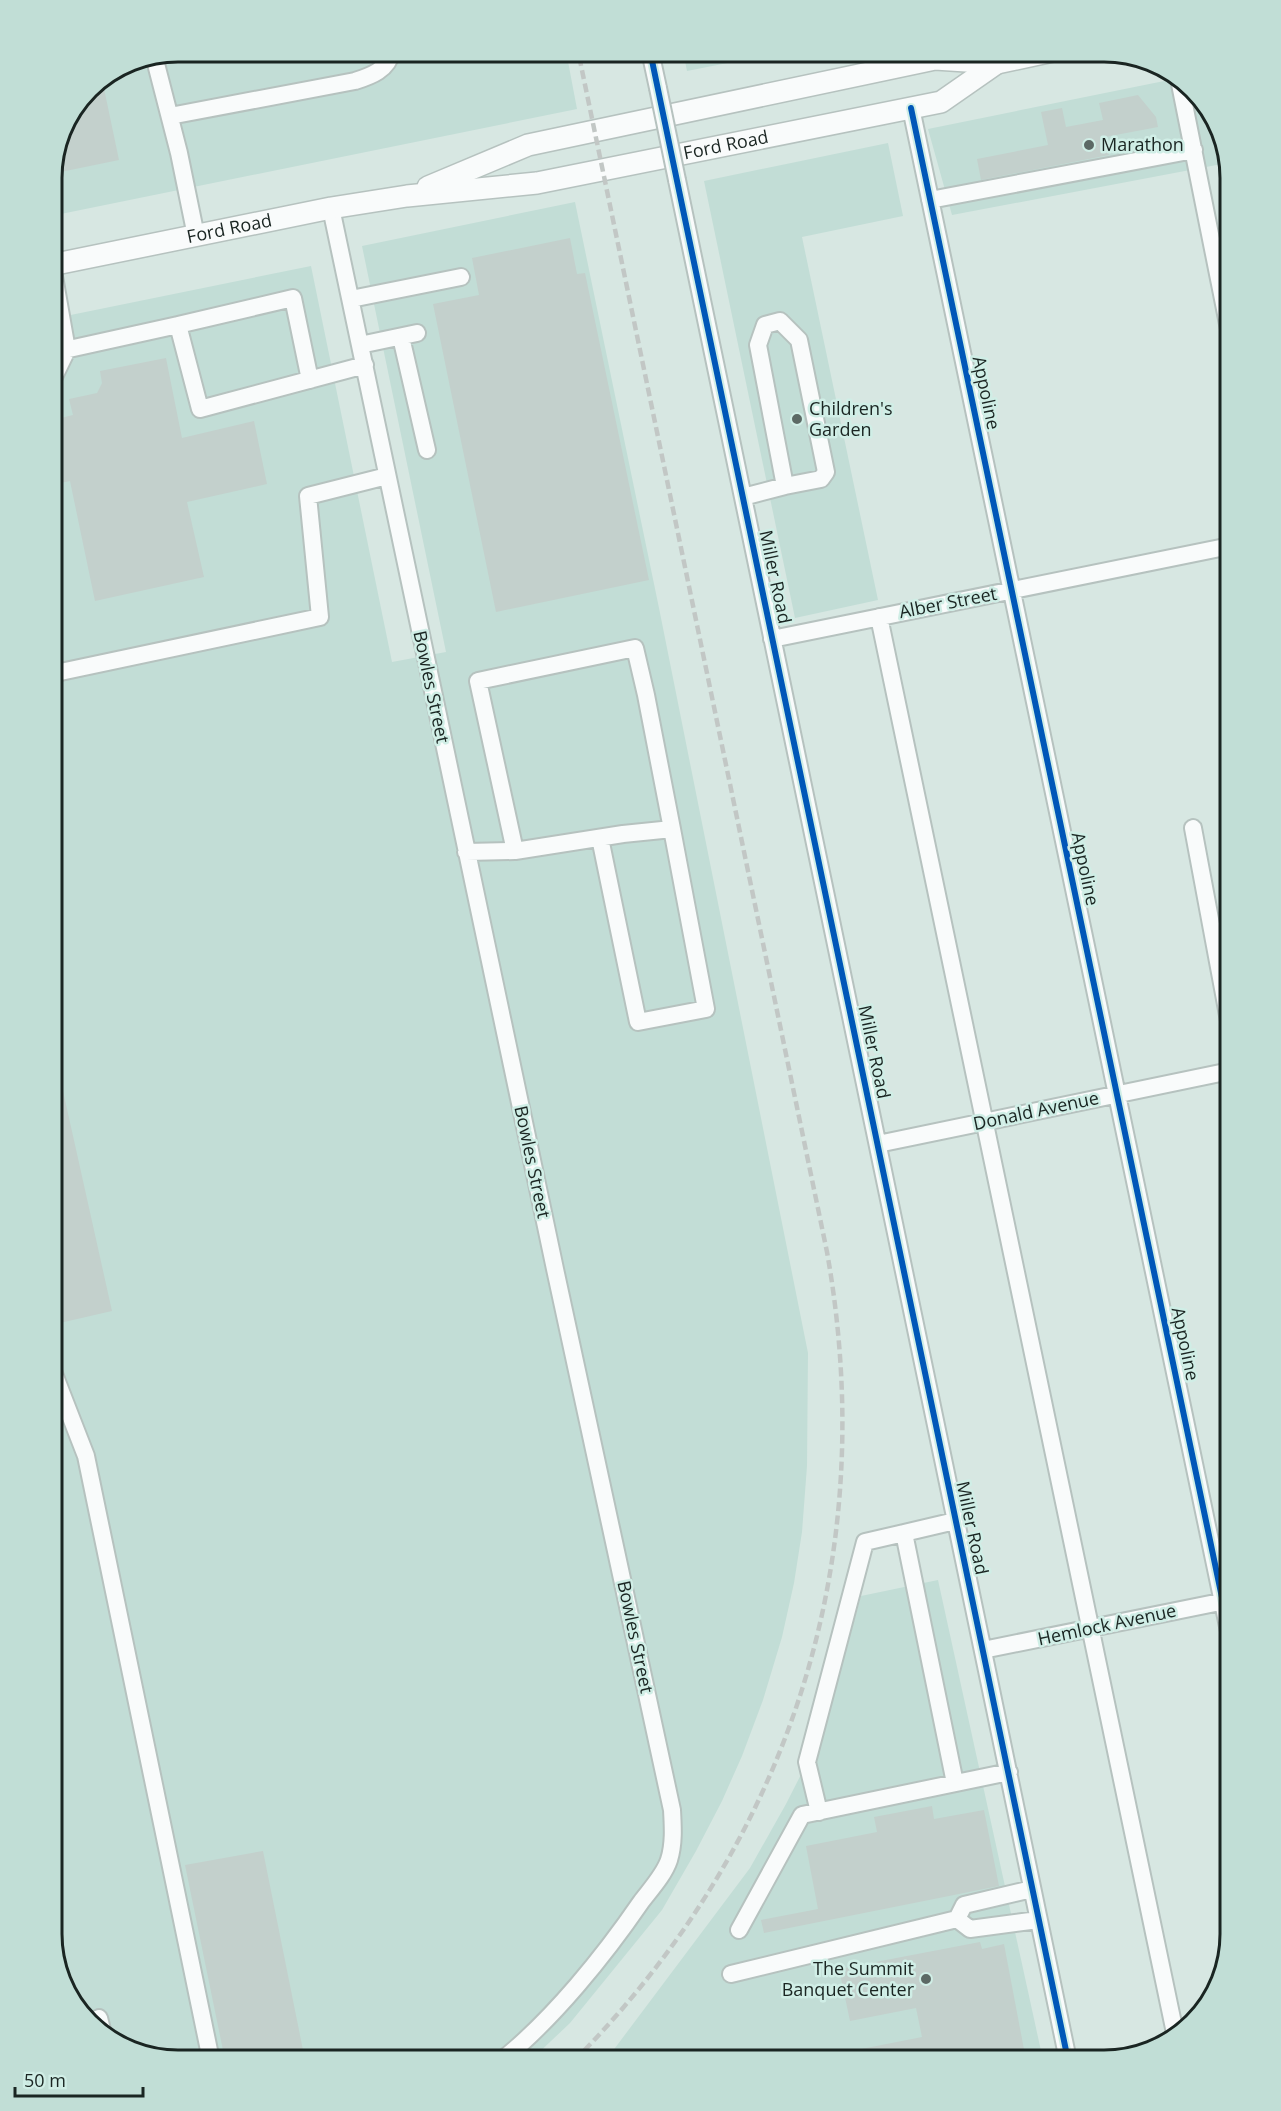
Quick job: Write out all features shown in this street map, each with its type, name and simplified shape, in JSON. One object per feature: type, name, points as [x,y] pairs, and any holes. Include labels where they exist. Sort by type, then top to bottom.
[{"type":"main road","name":"Ford Road","points":[[407,196],[528,145],[885,62]]},
{"type":"main road","name":"Ford Road","points":[[982,62],[1002,62]]},
{"type":"main road","name":"Ford Road","points":[[62,263],[331,208],[407,196],[537,183],[941,102],[997,63]]},
{"type":"street","points":[[170,116],[355,81],[372,75],[383,68],[387,62]]},
{"type":"street","name":"Miller Road","points":[[652,62],[1066,2050]]},
{"type":"street","points":[[156,63],[196,236]]},
{"type":"street","points":[[1182,92],[1220,283]]},
{"type":"street","name":"Appoline","points":[[911,108],[1117,1094],[1220,1572]]},
{"type":"street","points":[[930,200],[1194,150]]},
{"type":"street","name":"Bowles Street","points":[[331,208],[466,852],[672,1810],[673,1836],[669,1861],[611,1946],[515,2049]]},
{"type":"street","points":[[351,299],[461,277]]},
{"type":"street","points":[[62,350],[293,298],[310,380]]},
{"type":"street","points":[[743,497],[821,479],[826,472],[799,340],[780,321],[765,325],[758,345],[785,486]]},
{"type":"street","points":[[178,325],[200,409],[365,365]]},
{"type":"street","points":[[360,345],[409,335],[427,450]]},
{"type":"street","points":[[62,672],[320,617],[308,496],[387,476]]},
{"type":"street","name":"Alber Street","points":[[772,639],[1220,548]]},
{"type":"street","points":[[879,617],[1174,2026]]},
{"type":"street","points":[[515,851],[478,681],[635,648],[706,1009],[638,1022],[600,838]]},
{"type":"street","points":[[1193,828],[1220,972]]},
{"type":"street","points":[[466,852],[515,851],[672,829]]},
{"type":"street","name":"Donald Avenue","points":[[878,1144],[1220,1073]]},
{"type":"street","points":[[62,1394],[86,1456],[209,2049]]},
{"type":"street","points":[[819,1812],[807,1762],[865,1542],[955,1521]]},
{"type":"street","points":[[904,1533],[955,1783]]},
{"type":"street","name":"Hemlock Avenue","points":[[983,1650],[1220,1601]]},
{"type":"street","points":[[739,1930],[802,1815],[1008,1772]]},
{"type":"street","points":[[731,1974],[957,1919],[964,1905],[1032,1889]]},
{"type":"street","points":[[957,1919],[969,1929],[1038,1920]]},
{"type":"shaded area","points":[[162,62],[568,62],[577,109],[62,214],[62,162],[73,126],[85,107],[101,90],[126,73],[147,65]]},
{"type":"shaded area","points":[[685,62],[732,62],[687,71]]},
{"type":"shaded area","points":[[1167,80],[1180,90],[1200,113],[1211,133],[1219,164],[952,215],[928,129]]},
{"type":"shaded area","name":"Children's Garden","points":[[888,143],[903,216],[802,237],[878,600],[795,618],[704,181]]},
{"type":"shaded area","points":[[575,202],[808,1353],[807,1466],[802,1532],[782,1637],[763,1700],[722,1801],[662,1910],[570,2023],[542,2049],[170,2049],[126,2038],[101,2021],[90,2010],[73,1985],[62,1949],[62,317],[311,266],[392,662],[446,652],[362,246]]},
{"type":"shaded area","points":[[938,1580],[1041,2050],[614,2049],[750,1868],[786,1804],[815,1747],[840,1672],[861,1596]]},
{"type":"building","points":[[104,88],[119,160],[62,172],[65,147],[73,126],[85,107]]},
{"type":"building","points":[[1138,95],[1156,117],[1158,127],[1105,137],[1109,155],[981,180],[977,159],[1048,145],[1041,112],[1062,108],[1066,127],[1103,120],[1099,103]]},
{"type":"building","points":[[570,238],[577,274],[585,273],[649,580],[496,612],[433,304],[479,295],[472,258]]},
{"type":"building","points":[[166,358],[182,438],[254,421],[267,484],[187,502],[204,577],[95,601],[70,481],[62,483],[62,418],[73,415],[69,399],[97,393],[102,383],[100,371]]},
{"type":"building","points":[[62,1086],[112,1311],[62,1322]]},
{"type":"building","points":[[932,1806],[934,1819],[984,1810],[999,1886],[764,1933],[761,1920],[818,1909],[806,1846],[877,1832],[874,1817]]},
{"type":"building","points":[[263,1851],[303,2049],[223,2049],[185,1865]]},
{"type":"building","name":"The Summit Banquet Center","points":[[980,1942],[982,1949],[1004,1944],[1024,2050],[858,2050],[922,2037],[916,2008],[850,2021],[839,1969]]},
{"type":"railway","points":[[580,62],[827,1252],[841,1365],[841,1476],[828,1583],[803,1688],[764,1788],[714,1884],[650,1975],[584,2049]]},
{"type":"cycle path","points":[[652,62],[1066,2050]]},
{"type":"cycle path","points":[[911,108],[1220,1588]]},
{"type":"place","name":"Marathon","points":[[1089,145]]},
{"type":"place","name":"Children's Garden","points":[[797,419]]},
{"type":"place","name":"The Summit Banquet Center","points":[[926,1979]]}]
